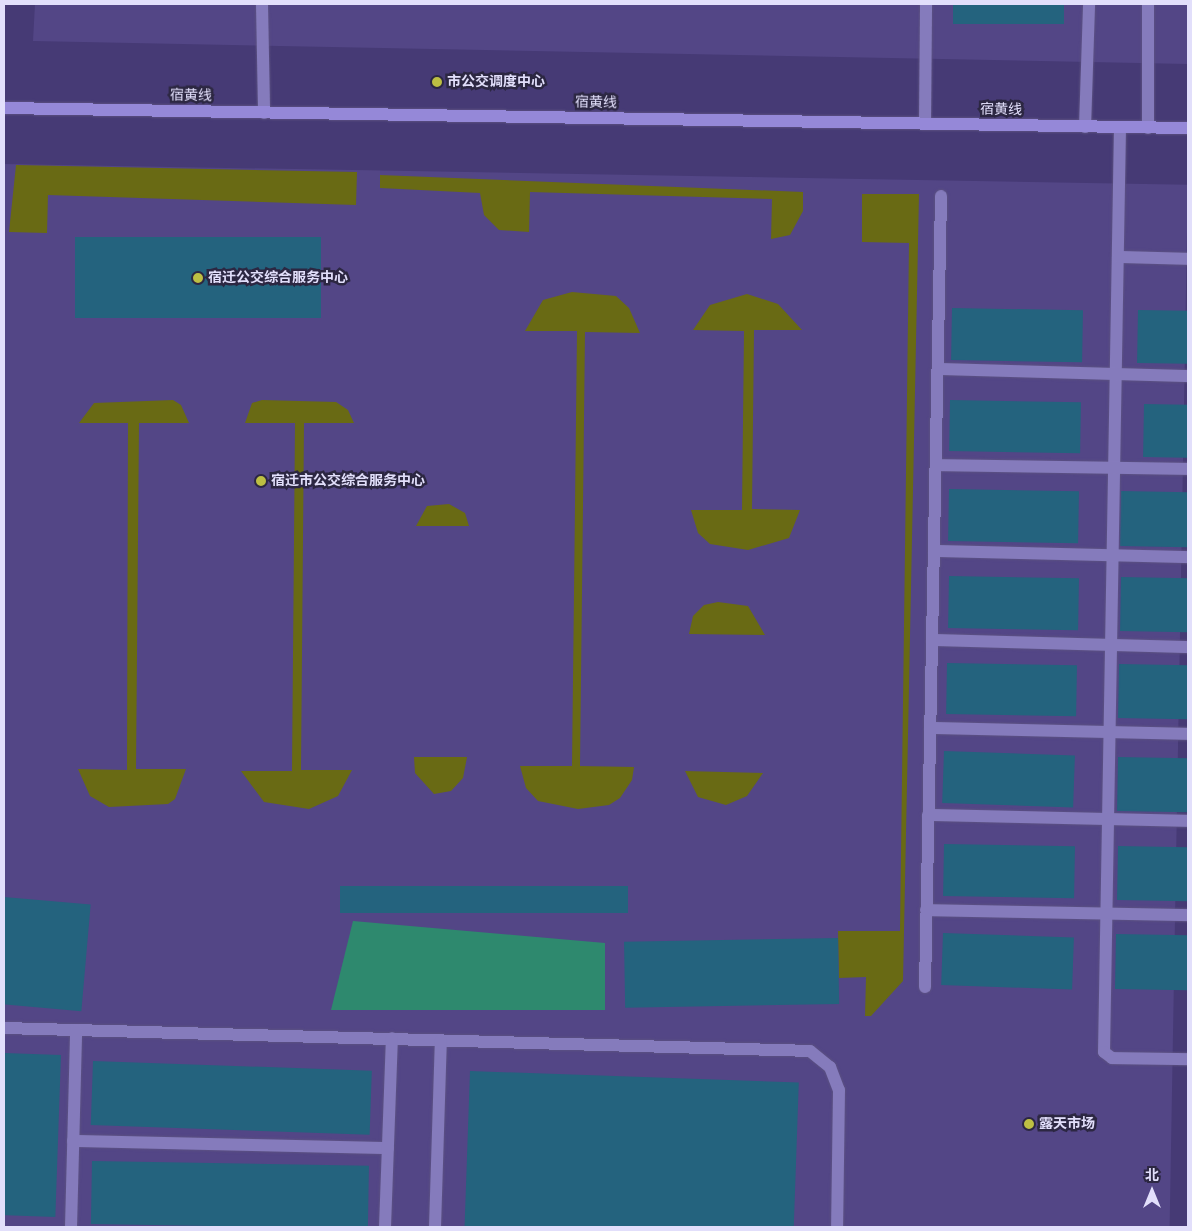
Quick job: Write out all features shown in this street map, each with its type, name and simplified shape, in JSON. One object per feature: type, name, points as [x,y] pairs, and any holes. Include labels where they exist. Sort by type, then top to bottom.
[{"type":"main road","name":"宿黄线","points":[[4,108],[1188,128]]},
{"type":"lane","points":[[262,4],[264,113]]},
{"type":"lane","points":[[925,124],[926,4]]},
{"type":"lane","points":[[1085,127],[1089,4]]},
{"type":"lane","points":[[1148,4],[1148,128]]},
{"type":"lane","points":[[1120,127],[1104,1052],[1112,1058],[1188,1059]]},
{"type":"lane","points":[[925,987],[941,196]]},
{"type":"lane","points":[[1118,257],[1188,260]]},
{"type":"lane","points":[[938,369],[1188,376]]},
{"type":"lane","points":[[936,465],[1188,469]]},
{"type":"lane","points":[[934,551],[1188,557]]},
{"type":"lane","points":[[932,640],[1188,647]]},
{"type":"lane","points":[[930,728],[1188,734]]},
{"type":"lane","points":[[928,815],[1188,821]]},
{"type":"lane","points":[[926,910],[1188,915]]},
{"type":"lane","points":[[4,1028],[791,1049],[820,1055],[834,1073],[839,1090],[836,1227]]},
{"type":"lane","points":[[71,1227],[76,1030]]},
{"type":"lane","points":[[385,1227],[392,1038]]},
{"type":"lane","points":[[435,1227],[441,1040]]},
{"type":"lane","points":[[73,1141],[388,1148]]},
{"type":"shaded area","points":[[35,4],[1188,4],[1188,64],[33,41]]},
{"type":"shaded area","points":[[4,164],[1188,185],[1170,1227],[4,1227]]},
{"type":"shaded area","points":[[16,165],[357,172],[356,205],[48,195],[47,233],[9,232]]},
{"type":"shaded area","points":[[380,175],[803,192],[803,211],[790,235],[771,239],[772,199],[530,192],[529,232],[499,230],[484,215],[480,193],[380,188]]},
{"type":"shaded area","points":[[862,194],[919,194],[903,981],[871,1016],[865,1016],[866,977],[839,978],[838,931],[900,931],[909,243],[862,242]]},
{"type":"shaded area","points":[[572,292],[616,296],[629,308],[640,333],[585,332],[580,766],[634,767],[632,780],[620,798],[609,805],[578,809],[538,801],[526,788],[520,766],[572,766],[577,331],[525,331],[543,300]]},
{"type":"shaded area","points":[[747,294],[778,304],[802,330],[754,330],[752,509],[800,510],[789,538],[748,550],[710,544],[698,533],[691,510],[742,510],[744,331],[693,330],[710,305]]},
{"type":"shaded area","points":[[173,400],[181,405],[189,423],[139,423],[136,769],[186,769],[175,799],[168,804],[109,807],[90,796],[78,769],[127,770],[128,423],[79,423],[94,403]]},
{"type":"shaded area","points":[[262,400],[336,402],[348,410],[354,423],[304,423],[301,770],[352,770],[338,796],[309,809],[264,802],[241,771],[292,771],[295,423],[245,423],[252,403]]},
{"type":"shaded area","points":[[449,504],[465,513],[469,526],[416,526],[427,506]]},
{"type":"shaded area","points":[[718,602],[748,606],[765,635],[689,634],[693,616],[704,605]]},
{"type":"shaded area","points":[[414,757],[467,757],[463,778],[451,791],[434,794],[415,773]]},
{"type":"shaded area","points":[[685,771],[763,773],[747,796],[726,805],[698,797]]},
{"type":"shaded area","points":[[353,921],[605,943],[605,1010],[331,1010]]},
{"type":"building","points":[[953,4],[1064,4],[1064,24],[953,24]]},
{"type":"building","name":"宿迁公交综合服务中心","points":[[75,237],[321,237],[321,318],[75,318]]},
{"type":"building","points":[[952,308],[1083,310],[1082,362],[951,360]]},
{"type":"building","points":[[1138,310],[1188,311],[1187,364],[1137,363]]},
{"type":"building","points":[[950,400],[1081,402],[1080,453],[949,451]]},
{"type":"building","points":[[1144,404],[1188,405],[1187,458],[1143,457]]},
{"type":"building","points":[[949,489],[1079,491],[1078,543],[948,541]]},
{"type":"building","points":[[1121,491],[1188,492],[1187,547],[1120,546]]},
{"type":"building","points":[[949,576],[1079,578],[1078,630],[948,628]]},
{"type":"building","points":[[1121,577],[1188,578],[1187,632],[1120,631]]},
{"type":"building","points":[[947,663],[1077,665],[1076,716],[946,714]]},
{"type":"building","points":[[1119,664],[1188,665],[1187,719],[1118,718]]},
{"type":"building","points":[[944,751],[1075,756],[1073,808],[942,803]]},
{"type":"building","points":[[1118,757],[1188,758],[1187,812],[1117,811]]},
{"type":"building","points":[[944,844],[1075,846],[1074,898],[943,896]]},
{"type":"building","points":[[1118,846],[1188,847],[1187,901],[1117,900]]},
{"type":"building","points":[[340,886],[628,886],[628,913],[340,913]]},
{"type":"building","points":[[4,897],[91,905],[81,1011],[4,1004]]},
{"type":"building","points":[[943,933],[1074,938],[1072,990],[941,985]]},
{"type":"building","points":[[1116,934],[1188,935],[1187,990],[1115,989]]},
{"type":"building","points":[[838,938],[839,1004],[625,1008],[624,942]]},
{"type":"building","points":[[4,1053],[61,1055],[55,1217],[4,1215]]},
{"type":"building","points":[[93,1061],[372,1071],[370,1135],[91,1125]]},
{"type":"building","points":[[470,1071],[799,1082],[794,1227],[465,1227]]},
{"type":"building","points":[[92,1161],[369,1166],[368,1227],[91,1224]]},
{"type":"place","name":"市公交调度中心","points":[[437,82]]},
{"type":"place","name":"宿迁公交综合服务中心","points":[[198,278]]},
{"type":"place","name":"宿迁市公交综合服务中心","points":[[261,481]]},
{"type":"place","name":"露天市场","points":[[1029,1124]]}]
